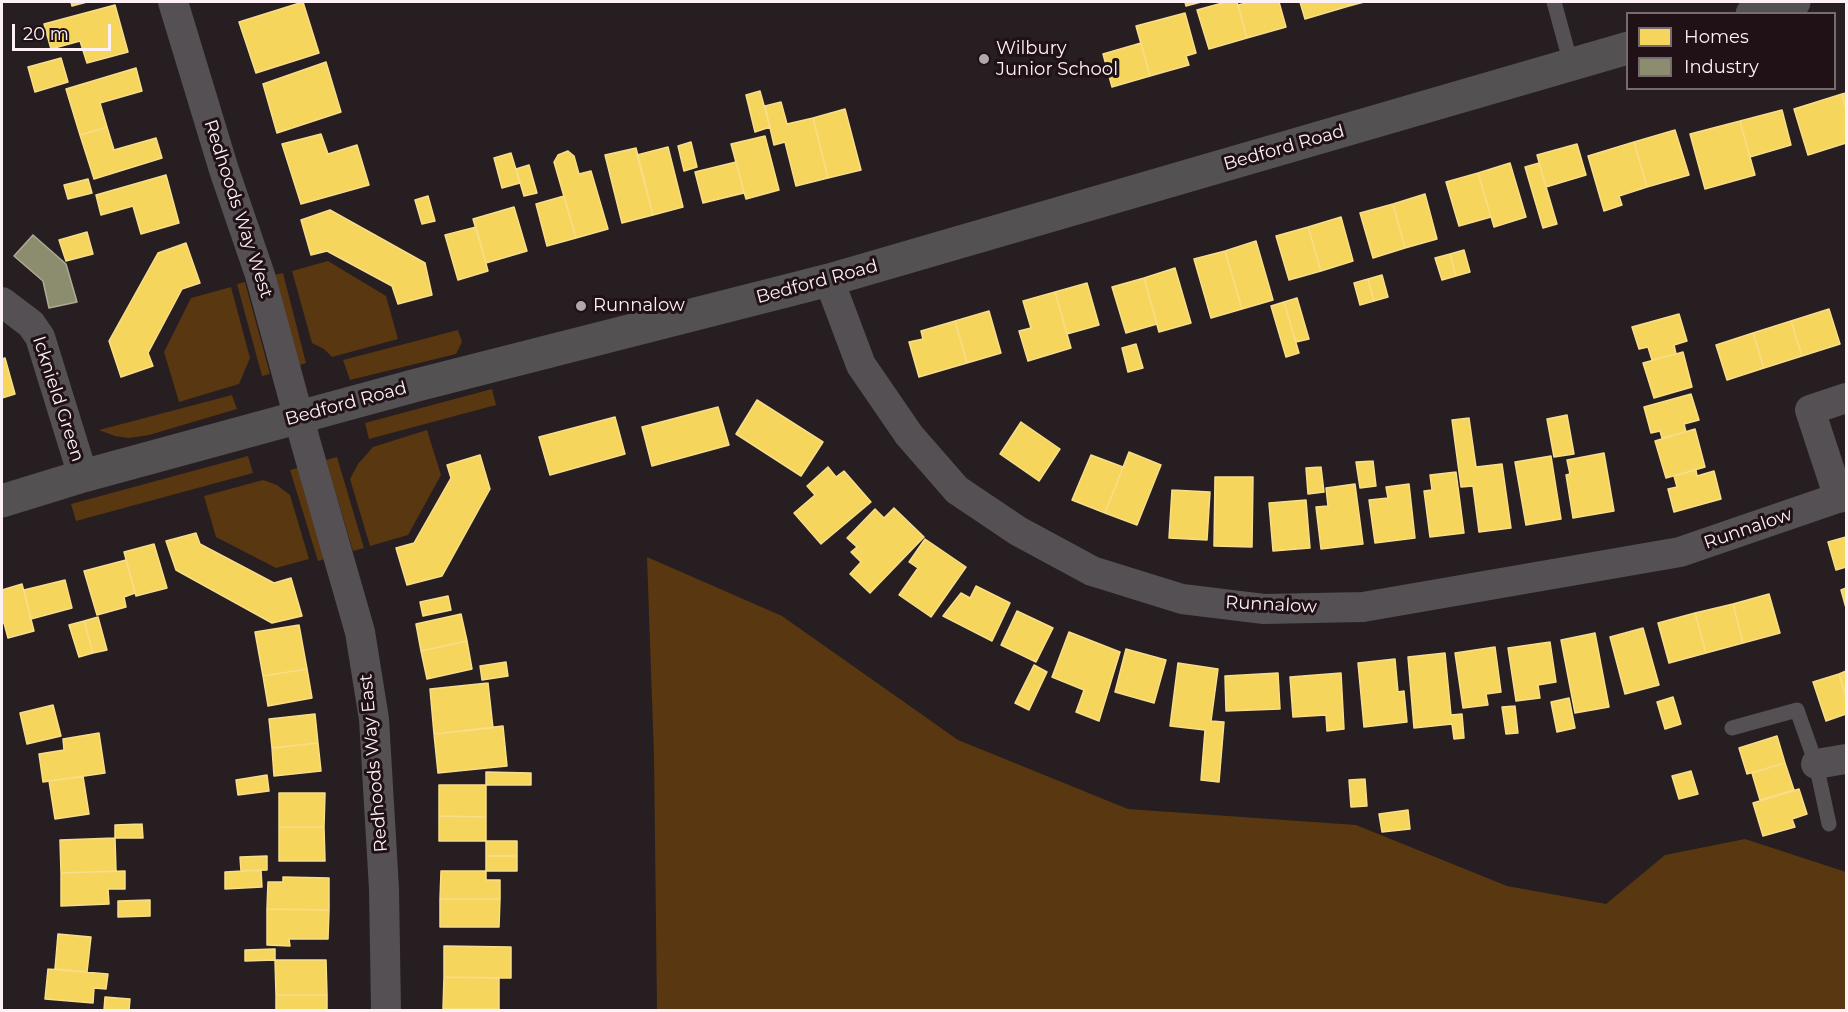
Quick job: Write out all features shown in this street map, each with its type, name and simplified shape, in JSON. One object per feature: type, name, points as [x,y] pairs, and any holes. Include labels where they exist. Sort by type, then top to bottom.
[{"type":"street","name":"Redhoods Way West","points":[[173,2],[224,170],[260,275],[299,417]]},
{"type":"street","points":[[1759,12],[1794,2]]},
{"type":"street","name":"Bedford Road","points":[[2,501],[82,476],[428,382],[828,280],[1626,49]]},
{"type":"street","name":"Runnalow","points":[[828,280],[861,365],[909,435],[957,490],[1018,531],[1092,571],[1182,599],[1264,609],[1363,607],[1680,552],[1843,497]]},
{"type":"street","name":"Icknield Green","points":[[2,302],[31,324],[40,337],[82,476]]},
{"type":"street","points":[[1843,497],[1810,410],[1846,398]]},
{"type":"street","name":"Redhoods Way East","points":[[299,417],[360,632],[374,719],[384,889],[386,1011]]},
{"type":"street","points":[[1816,764],[1846,759]]},
{"type":"lane","points":[[1554,2],[1571,64]]},
{"type":"lane","points":[[1731,728],[1797,710],[1816,764],[1828,824]]},
{"type":"shaded area","points":[[328,261],[386,296],[398,339],[332,357],[324,349],[312,343],[292,271]]},
{"type":"shaded area","points":[[283,273],[306,363],[297,366],[274,275]]},
{"type":"shaded area","points":[[245,282],[270,374],[262,376],[237,284]]},
{"type":"shaded area","points":[[231,287],[250,358],[239,384],[179,402],[164,352],[191,298]]},
{"type":"shaded area","points":[[458,330],[462,342],[456,354],[350,380],[343,360]]},
{"type":"shaded area","points":[[492,389],[496,405],[369,439],[365,423]]},
{"type":"shaded area","points":[[232,395],[237,409],[149,435],[129,438],[99,430]]},
{"type":"shaded area","points":[[427,430],[441,475],[408,535],[370,546],[350,479],[358,464],[373,447]]},
{"type":"shaded area","points":[[248,456],[253,473],[76,521],[71,504]]},
{"type":"shaded area","points":[[337,457],[364,548],[353,551],[326,460]]},
{"type":"shaded area","points":[[301,467],[328,558],[318,561],[290,470]]},
{"type":"shaded area","points":[[263,480],[277,485],[290,495],[309,559],[276,568],[216,537],[204,496]]},
{"type":"shaded area","points":[[647,557],[782,616],[958,740],[1128,809],[1356,825],[1507,886],[1606,904],[1665,855],[1745,839],[1846,872],[1846,1010],[657,1010],[654,756]]},
{"type":"building: Homes","points":[[71,2],[87,2],[72,6]]},
{"type":"building: Homes","points":[[303,2],[319,53],[256,73],[239,22]]},
{"type":"building: Homes","points":[[1185,2],[1201,2],[1186,6]]},
{"type":"building: Homes","points":[[1226,2],[1237,2],[1247,38],[1209,49],[1197,10]]},
{"type":"building: Homes","points":[[1250,2],[1279,2],[1286,27],[1247,38],[1238,5]]},
{"type":"building: Homes","points":[[1300,2],[1348,2],[1349,6],[1305,19]]},
{"type":"building: Homes","points":[[1348,2],[1364,2],[1349,6]]},
{"type":"building: Homes","points":[[115,5],[128,52],[87,63],[80,41],[51,49],[44,24]]},
{"type":"building: Homes","points":[[1185,13],[1196,53],[1186,56],[1189,65],[1150,76],[1136,26]]},
{"type":"building: Homes","points":[[1141,43],[1150,76],[1112,87],[1103,54]]},
{"type":"building: Homes","points":[[61,58],[68,82],[35,92],[28,67]]},
{"type":"building: Homes","points":[[326,62],[341,112],[277,133],[263,84]]},
{"type":"building: Homes","points":[[136,68],[142,91],[100,103],[107,127],[80,135],[66,89]]},
{"type":"building: Homes","points":[[760,91],[770,127],[755,132],[746,95]]},
{"type":"building: Homes","points":[[1846,93],[1846,110],[1842,94]]},
{"type":"building: Homes","points":[[1842,94],[1846,110],[1846,143],[1808,155],[1794,109]]},
{"type":"building: Homes","points":[[781,102],[787,124],[813,118],[828,178],[796,186],[785,142],[774,145],[765,106]]},
{"type":"building: Homes","points":[[845,109],[861,170],[828,178],[813,118]]},
{"type":"building: Homes","points":[[1782,110],[1791,145],[1750,157],[1740,121]]},
{"type":"building: Homes","points":[[1740,121],[1755,175],[1705,189],[1690,134]]},
{"type":"building: Homes","points":[[107,127],[114,150],[156,138],[162,158],[94,179],[80,135]]},
{"type":"building: Homes","points":[[1675,130],[1689,175],[1647,187],[1634,142]]},
{"type":"building: Homes","points":[[321,134],[328,154],[357,145],[369,185],[301,204],[282,144]]},
{"type":"building: Homes","points":[[765,136],[779,190],[746,199],[731,144]]},
{"type":"building: Homes","points":[[691,142],[697,167],[684,171],[678,146]]},
{"type":"building: Homes","points":[[1634,142],[1647,187],[1619,196],[1622,205],[1604,211],[1588,156]]},
{"type":"building: Homes","points":[[1577,144],[1586,175],[1546,187],[1537,155]]},
{"type":"building: Homes","points":[[668,147],[683,207],[653,215],[637,155]]},
{"type":"building: Homes","points":[[636,148],[653,215],[622,223],[605,155]]},
{"type":"building: Homes","points":[[568,151],[574,156],[579,174],[591,171],[608,229],[576,238],[554,162],[558,155]]},
{"type":"building: Homes","points":[[511,153],[520,183],[502,188],[494,158]]},
{"type":"building: Homes","points":[[736,162],[744,193],[703,203],[695,172]]},
{"type":"building: Homes","points":[[1510,163],[1526,217],[1494,227],[1478,173]]},
{"type":"building: Homes","points":[[1539,163],[1557,224],[1543,228],[1525,167]]},
{"type":"building: Homes","points":[[529,165],[537,193],[524,196],[516,169]]},
{"type":"building: Homes","points":[[1478,173],[1491,217],[1459,226],[1446,182]]},
{"type":"building: Homes","points":[[166,175],[179,223],[141,234],[133,206],[101,215],[96,195]]},
{"type":"building: Homes","points":[[88,179],[92,193],[68,199],[64,185]]},
{"type":"building: Homes","points":[[1425,194],[1437,239],[1405,248],[1393,204]]},
{"type":"building: Homes","points":[[428,196],[435,221],[422,224],[415,200]]},
{"type":"building: Homes","points":[[564,196],[576,238],[547,246],[536,204]]},
{"type":"building: Homes","points":[[1393,204],[1405,248],[1373,258],[1360,213]]},
{"type":"building: Homes","points":[[514,207],[527,251],[486,263],[473,219]]},
{"type":"building: Homes","points":[[330,210],[425,263],[432,295],[398,304],[392,286],[327,251],[311,255],[301,220]]},
{"type":"building: Homes","points":[[1341,217],[1353,261],[1321,271],[1308,227]]},
{"type":"building: Homes","points":[[476,227],[488,271],[458,280],[445,235]]},
{"type":"building: Homes","points":[[1308,227],[1321,271],[1289,280],[1276,236]]},
{"type":"building: Homes","points":[[87,232],[93,254],[66,261],[59,240]]},
{"type":"building: Homes","points":[[1256,241],[1273,300],[1242,309],[1225,251]]},
{"type":"building: Homes","points":[[186,243],[200,283],[182,289],[148,353],[153,366],[121,377],[109,341],[158,253]]},
{"type":"building: Homes","points":[[1464,250],[1470,272],[1456,276],[1450,254]]},
{"type":"building: Homes","points":[[1225,251],[1242,309],[1211,318],[1194,259]]},
{"type":"building: Homes","points":[[1450,254],[1456,276],[1442,280],[1435,258]]},
{"type":"building: Homes","points":[[1175,268],[1191,323],[1159,332],[1144,278]]},
{"type":"building: Homes","points":[[1382,275],[1388,297],[1374,301],[1368,279]]},
{"type":"building: Homes","points":[[1144,278],[1157,324],[1126,333],[1112,287]]},
{"type":"building: Homes","points":[[1368,279],[1374,301],[1360,305],[1354,283]]},
{"type":"building: Homes","points":[[1087,283],[1099,325],[1067,334],[1055,292]]},
{"type":"building: Homes","points":[[1055,292],[1071,348],[1028,361],[1019,331],[1031,328],[1023,301]]},
{"type":"building: Homes","points":[[1297,298],[1309,339],[1296,342],[1284,302]]},
{"type":"building: Homes","points":[[1284,302],[1299,353],[1286,357],[1271,306]]},
{"type":"building: Homes","points":[[1829,309],[1840,344],[1802,356],[1791,321]]},
{"type":"building: Homes","points":[[989,311],[1001,353],[967,363],[955,321]]},
{"type":"building: Homes","points":[[1679,314],[1687,341],[1674,345],[1676,354],[1652,360],[1648,347],[1639,349],[1632,327]]},
{"type":"building: Homes","points":[[955,321],[967,363],[919,377],[909,342],[923,339],[921,331]]},
{"type":"building: Homes","points":[[1791,321],[1802,356],[1764,368],[1753,333]]},
{"type":"building: Homes","points":[[1753,333],[1764,368],[1727,380],[1716,345]]},
{"type":"building: Homes","points":[[1136,344],[1143,368],[1128,372],[1122,348]]},
{"type":"building: Homes","points":[[1683,352],[1692,387],[1654,398],[1643,363]]},
{"type":"building: Homes","points":[[5,358],[15,394],[2,398],[2,359]]},
{"type":"building: Homes","points":[[1691,394],[1699,420],[1684,424],[1686,432],[1662,438],[1660,431],[1651,433],[1644,407]]},
{"type":"building: Homes","points":[[757,400],[823,442],[801,476],[736,434]]},
{"type":"building: Homes","points":[[718,407],[729,445],[652,466],[642,427]]},
{"type":"building: Homes","points":[[1567,415],[1574,454],[1554,457],[1547,419]]},
{"type":"building: Homes","points":[[615,417],[625,454],[550,475],[539,437]]},
{"type":"building: Homes","points":[[1469,418],[1476,467],[1502,464],[1511,528],[1479,532],[1473,486],[1461,487],[1452,420]]},
{"type":"building: Homes","points":[[1021,422],[1060,449],[1039,481],[1000,454]]},
{"type":"building: Homes","points":[[1695,429],[1705,467],[1666,478],[1655,441]]},
{"type":"building: Homes","points":[[1129,452],[1161,465],[1137,525],[1105,513]]},
{"type":"building: Homes","points":[[1604,453],[1614,511],[1573,518],[1566,475],[1570,474],[1567,460]]},
{"type":"building: Homes","points":[[480,455],[490,489],[442,576],[407,585],[396,548],[414,543],[451,478],[447,465]]},
{"type":"building: Homes","points":[[1091,455],[1123,467],[1105,513],[1072,500]]},
{"type":"building: Homes","points":[[1551,456],[1561,519],[1526,525],[1515,462]]},
{"type":"building: Homes","points":[[1373,461],[1376,486],[1360,488],[1356,462]]},
{"type":"building: Homes","points":[[828,467],[836,477],[844,471],[871,502],[821,544],[794,513],[815,495],[807,486]]},
{"type":"building: Homes","points":[[1321,467],[1324,492],[1308,494],[1306,468]]},
{"type":"building: Homes","points":[[1696,470],[1697,476],[1714,471],[1721,499],[1674,512],[1668,489],[1677,487],[1674,476]]},
{"type":"building: Homes","points":[[1456,472],[1464,533],[1430,537],[1424,491],[1432,490],[1430,475]]},
{"type":"building: Homes","points":[[1215,477],[1253,477],[1252,547],[1214,546]]},
{"type":"building: Homes","points":[[1355,484],[1363,544],[1321,549],[1316,507],[1328,506],[1326,488]]},
{"type":"building: Homes","points":[[1409,484],[1415,538],[1375,543],[1369,500],[1388,498],[1386,487]]},
{"type":"building: Homes","points":[[1172,490],[1210,492],[1207,540],[1169,538]]},
{"type":"building: Homes","points":[[1306,500],[1310,548],[1273,551],[1269,503]]},
{"type":"building: Homes","points":[[894,508],[924,537],[870,593],[850,574],[861,562],[851,552],[857,547],[847,538],[875,509],[884,518]]},
{"type":"building: Homes","points":[[196,533],[200,544],[274,583],[291,578],[302,616],[272,623],[176,570],[166,541]]},
{"type":"building: Homes","points":[[1846,537],[1846,567],[1836,570],[1828,542]]},
{"type":"building: Homes","points":[[925,539],[966,567],[931,617],[899,595],[918,568],[909,562]]},
{"type":"building: Homes","points":[[154,544],[167,588],[136,596],[124,552]]},
{"type":"building: Homes","points":[[126,560],[135,593],[124,597],[126,607],[97,615],[84,571]]},
{"type":"building: Homes","points":[[65,580],[72,608],[31,619],[24,590]]},
{"type":"building: Homes","points":[[22,584],[34,631],[8,638],[4,623],[2,623],[2,590]]},
{"type":"building: Homes","points":[[976,586],[1010,603],[992,641],[943,616],[961,593],[970,598]]},
{"type":"building: Homes","points":[[1846,588],[1846,608],[1841,590]]},
{"type":"building: Homes","points":[[1769,594],[1780,633],[1743,643],[1733,604]]},
{"type":"building: Homes","points":[[448,596],[451,610],[423,616],[420,602]]},
{"type":"building: Homes","points":[[1733,604],[1743,643],[1706,653],[1695,613]]},
{"type":"building: Homes","points":[[1017,611],[1053,628],[1036,662],[1001,645]]},
{"type":"building: Homes","points":[[1695,613],[1706,653],[1669,663],[1658,623]]},
{"type":"building: Homes","points":[[461,614],[467,641],[421,651],[416,624]]},
{"type":"building: Homes","points":[[98,617],[107,650],[93,653],[84,621]]},
{"type":"building: Homes","points":[[84,621],[93,653],[79,657],[69,625]]},
{"type":"building: Homes","points":[[299,625],[307,669],[263,676],[255,632]]},
{"type":"building: Homes","points":[[1643,628],[1659,685],[1625,694],[1610,637]]},
{"type":"building: Homes","points":[[1069,632],[1120,652],[1099,721],[1076,712],[1084,690],[1052,677]]},
{"type":"building: Homes","points":[[1595,633],[1609,707],[1575,713],[1561,640]]},
{"type":"building: Homes","points":[[467,641],[472,669],[427,679],[421,651]]},
{"type":"building: Homes","points":[[1550,642],[1556,682],[1538,685],[1540,698],[1516,701],[1508,648]]},
{"type":"building: Homes","points":[[1495,647],[1501,692],[1486,694],[1488,705],[1463,708],[1455,653]]},
{"type":"building: Homes","points":[[1126,649],[1166,660],[1154,703],[1115,692]]},
{"type":"building: Homes","points":[[1445,653],[1451,715],[1462,714],[1464,738],[1454,739],[1452,724],[1414,728],[1408,657]]},
{"type":"building: Homes","points":[[1395,659],[1398,692],[1404,691],[1407,722],[1364,727],[1358,663]]},
{"type":"building: Homes","points":[[506,662],[508,676],[482,680],[480,666]]},
{"type":"building: Homes","points":[[1178,663],[1218,669],[1211,721],[1224,722],[1219,782],[1201,780],[1205,730],[1170,726]]},
{"type":"building: Homes","points":[[1034,665],[1047,672],[1029,710],[1015,703]]},
{"type":"building: Homes","points":[[307,669],[312,698],[268,706],[263,676]]},
{"type":"building: Homes","points":[[1846,671],[1846,697],[1839,674]]},
{"type":"building: Homes","points":[[1278,673],[1280,709],[1226,711],[1225,676]]},
{"type":"building: Homes","points":[[1341,673],[1344,729],[1327,731],[1326,715],[1293,717],[1290,677]]},
{"type":"building: Homes","points":[[1839,674],[1846,697],[1846,714],[1826,721],[1813,682]]},
{"type":"building: Homes","points":[[488,683],[493,728],[434,734],[430,689]]},
{"type":"building: Homes","points":[[1673,697],[1681,724],[1665,729],[1657,702]]},
{"type":"building: Homes","points":[[1569,698],[1575,728],[1557,732],[1551,702]]},
{"type":"building: Homes","points":[[53,705],[61,736],[27,744],[20,713]]},
{"type":"building: Homes","points":[[1515,706],[1518,733],[1506,734],[1502,707]]},
{"type":"building: Homes","points":[[315,714],[318,743],[272,748],[269,719]]},
{"type":"building: Homes","points":[[503,726],[507,766],[438,773],[434,734]]},
{"type":"building: Homes","points":[[99,733],[105,773],[43,782],[39,754],[64,750],[63,739]]},
{"type":"building: Homes","points":[[1777,736],[1785,763],[1747,774],[1739,748]]},
{"type":"building: Homes","points":[[318,743],[321,771],[274,776],[272,748]]},
{"type":"building: Homes","points":[[1785,763],[1794,790],[1760,800],[1752,773]]},
{"type":"building: Homes","points":[[1691,771],[1698,794],[1679,799],[1672,776]]},
{"type":"building: Homes","points":[[486,772],[531,773],[531,785],[486,785]]},
{"type":"building: Homes","points":[[267,775],[269,791],[238,795],[236,780]]},
{"type":"building: Homes","points":[[83,776],[89,814],[55,819],[49,781]]},
{"type":"building: Homes","points":[[1365,779],[1367,806],[1351,807],[1349,780]]},
{"type":"building: Homes","points":[[439,785],[486,785],[486,817],[439,816]]},
{"type":"building: Homes","points":[[1799,789],[1807,814],[1792,819],[1795,827],[1763,836],[1753,803]]},
{"type":"building: Homes","points":[[279,793],[325,793],[324,827],[279,827]]},
{"type":"building: Homes","points":[[1408,810],[1410,829],[1382,832],[1379,814]]},
{"type":"building: Homes","points":[[439,816],[486,817],[486,841],[439,841]]},
{"type":"building: Homes","points":[[142,824],[143,838],[115,838],[115,825]]},
{"type":"building: Homes","points":[[279,827],[324,827],[325,861],[279,861]]},
{"type":"building: Homes","points":[[115,838],[116,871],[61,873],[60,840]]},
{"type":"building: Homes","points":[[486,841],[517,841],[517,856],[486,856]]},
{"type":"building: Homes","points":[[267,856],[267,870],[241,871],[240,857]]},
{"type":"building: Homes","points":[[486,856],[517,856],[517,871],[486,871]]},
{"type":"building: Homes","points":[[261,870],[262,887],[225,889],[225,872]]},
{"type":"building: Homes","points":[[125,871],[125,889],[108,889],[109,904],[61,906],[61,873]]},
{"type":"building: Homes","points":[[441,871],[486,871],[486,880],[500,880],[500,899],[440,899]]},
{"type":"building: Homes","points":[[283,877],[329,878],[329,910],[267,909],[268,882],[283,882]]},
{"type":"building: Homes","points":[[440,899],[500,899],[499,927],[440,927]]},
{"type":"building: Homes","points":[[150,900],[150,916],[118,917],[118,901]]},
{"type":"building: Homes","points":[[267,909],[329,910],[328,939],[289,939],[290,946],[267,945]]},
{"type":"building: Homes","points":[[58,934],[91,937],[87,972],[55,969]]},
{"type":"building: Homes","points":[[444,946],[511,947],[511,978],[444,977]]},
{"type":"building: Homes","points":[[275,949],[275,960],[245,961],[245,950]]},
{"type":"building: Homes","points":[[275,960],[326,960],[327,995],[276,995]]},
{"type":"building: Homes","points":[[48,969],[108,974],[106,989],[94,988],[93,1003],[45,999]]},
{"type":"building: Homes","points":[[444,977],[499,978],[499,1009],[443,1009]]},
{"type":"building: Homes","points":[[276,995],[327,995],[327,1010],[276,1010]]},
{"type":"building: Homes","points":[[105,997],[130,999],[129,1010],[104,1010]]},
{"type":"building: Industry","points":[[33,235],[66,264],[77,302],[49,308],[43,281],[14,256]]},
{"type":"place","name":"Wilbury Junior School","points":[[984,59]]},
{"type":"place","name":"Runnalow","points":[[581,306]]}]
